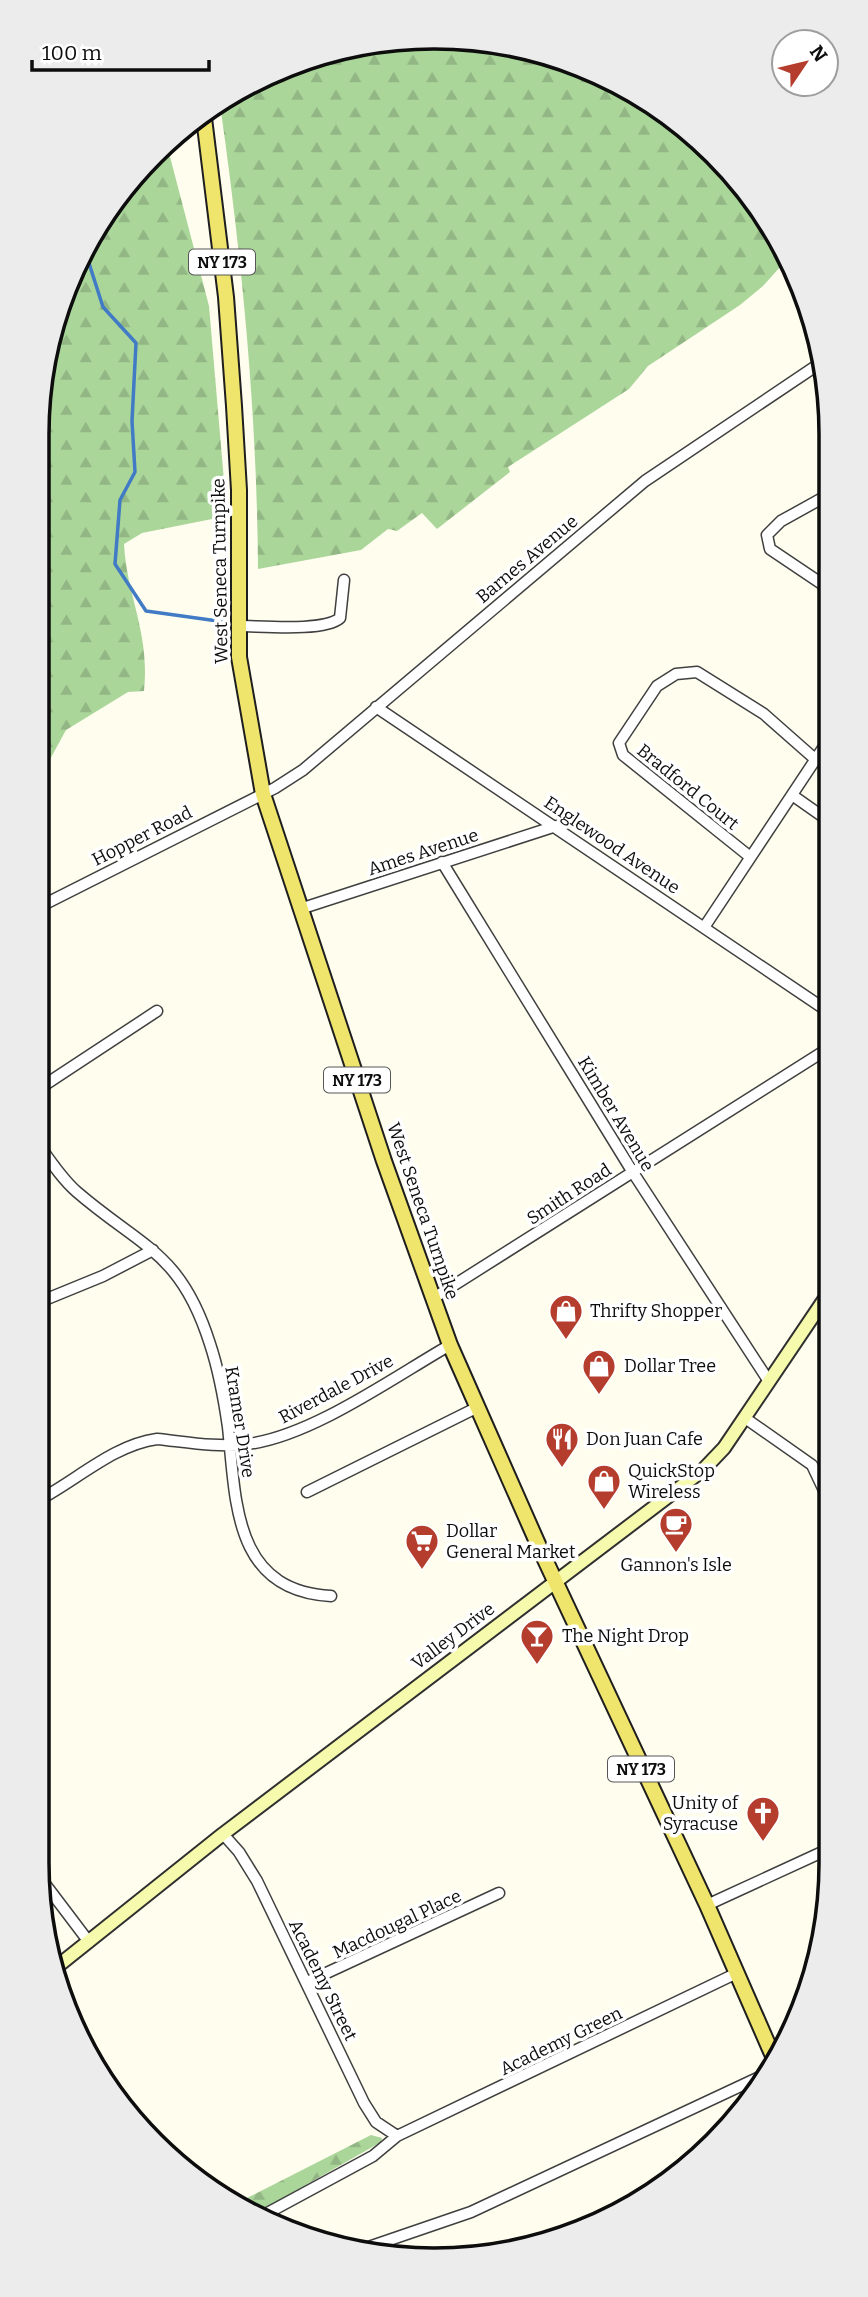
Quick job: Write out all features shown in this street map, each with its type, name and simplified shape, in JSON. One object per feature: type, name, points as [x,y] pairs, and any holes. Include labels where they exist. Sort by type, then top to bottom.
[{"type":"main road","name":"West Seneca Turnpike","points":[[205,125],[226,297],[234,407],[239,490],[239,626],[242,682],[263,794],[432,1299],[450,1345],[476,1408],[707,1905],[770,2050]]},
{"type":"main road","name":"Valley Drive","points":[[62,1963],[223,1834],[703,1470],[724,1448],[819,1307]]},
{"type":"street","name":"Barnes Avenue","points":[[263,794],[303,770],[645,481],[813,368]]},
{"type":"street","points":[[819,500],[781,520],[766,535],[770,549],[819,582]]},
{"type":"street","points":[[239,626],[312,626],[337,622],[340,618],[344,580]]},
{"type":"street","name":"Bradford Court","points":[[749,856],[623,755],[619,743],[653,690],[676,674],[697,672],[764,714],[815,759]]},
{"type":"street","name":"Englewood Avenue","points":[[376,707],[556,825],[819,1005]]},
{"type":"street","points":[[705,926],[819,753]]},
{"type":"street","name":"Hopper Road","points":[[49,902],[263,794]]},
{"type":"street","points":[[792,795],[819,814]]},
{"type":"street","name":"Ames Avenue","points":[[300,909],[556,825]]},
{"type":"street","name":"Kimber Avenue","points":[[442,862],[632,1171],[768,1380]]},
{"type":"street","points":[[49,1082],[156,1011]]},
{"type":"street","name":"Smith Road","points":[[432,1299],[819,1054]]},
{"type":"street","name":"Kramer Drive","points":[[49,1157],[76,1191],[153,1250],[183,1281],[196,1306],[222,1386],[236,1508],[249,1547],[280,1583],[311,1595],[331,1596]]},
{"type":"street","points":[[49,1298],[103,1276],[153,1250]]},
{"type":"street","name":"Riverdale Drive","points":[[49,1494],[122,1449],[142,1441],[157,1439],[248,1444],[280,1437],[313,1423],[450,1345]]},
{"type":"street","points":[[307,1492],[476,1408]]},
{"type":"street","points":[[745,1418],[812,1465],[819,1480]]},
{"type":"street","name":"Academy Street","points":[[223,1834],[239,1852],[257,1881],[364,2103],[376,2122],[397,2136]]},
{"type":"street","points":[[707,1905],[819,1854]]},
{"type":"street","points":[[50,1891],[89,1942]]},
{"type":"street","name":"Macdougal Place","points":[[307,1982],[499,1893]]},
{"type":"street","name":"Academy Green","points":[[271,2211],[373,2156],[397,2136],[737,1973]]},
{"type":"street","points":[[376,2244],[471,2212],[751,2081]]},
{"type":"green space","points":[[434,49],[484,52],[558,69],[604,89],[648,114],[688,145],[723,180],[754,220],[780,267],[740,305],[648,366],[629,389],[508,467],[510,472],[437,529],[422,513],[397,531],[388,529],[361,550],[258,569],[255,452],[235,220],[221,113],[287,78],[359,56]]},
{"type":"green space","points":[[170,155],[209,306],[227,516],[142,533],[124,544],[144,651],[144,691],[128,692],[66,730],[49,761],[49,434],[56,359],[69,310],[101,241],[129,200]]},
{"type":"green space","points":[[371,2135],[382,2138],[381,2142],[265,2208],[246,2199]]},
{"type":"waterway","points":[[89,264],[103,307],[136,343],[132,421],[135,472],[120,500],[115,564],[146,611],[225,622]]},
{"type":"place","name":"Thrifty Shopper","points":[[566,1341]]},
{"type":"place","name":"Dollar Tree","points":[[599,1396]]},
{"type":"place","name":"Don Juan Cafe","points":[[562,1469]]},
{"type":"place","name":"QuickStop Wireless","points":[[604,1511]]},
{"type":"place","name":"Gannon's Isle","points":[[676,1554]]},
{"type":"place","name":"Dollar General Market","points":[[422,1571]]},
{"type":"place","name":"The Night Drop","points":[[537,1666]]},
{"type":"place","name":"Unity of Syracuse","points":[[763,1843]]}]
